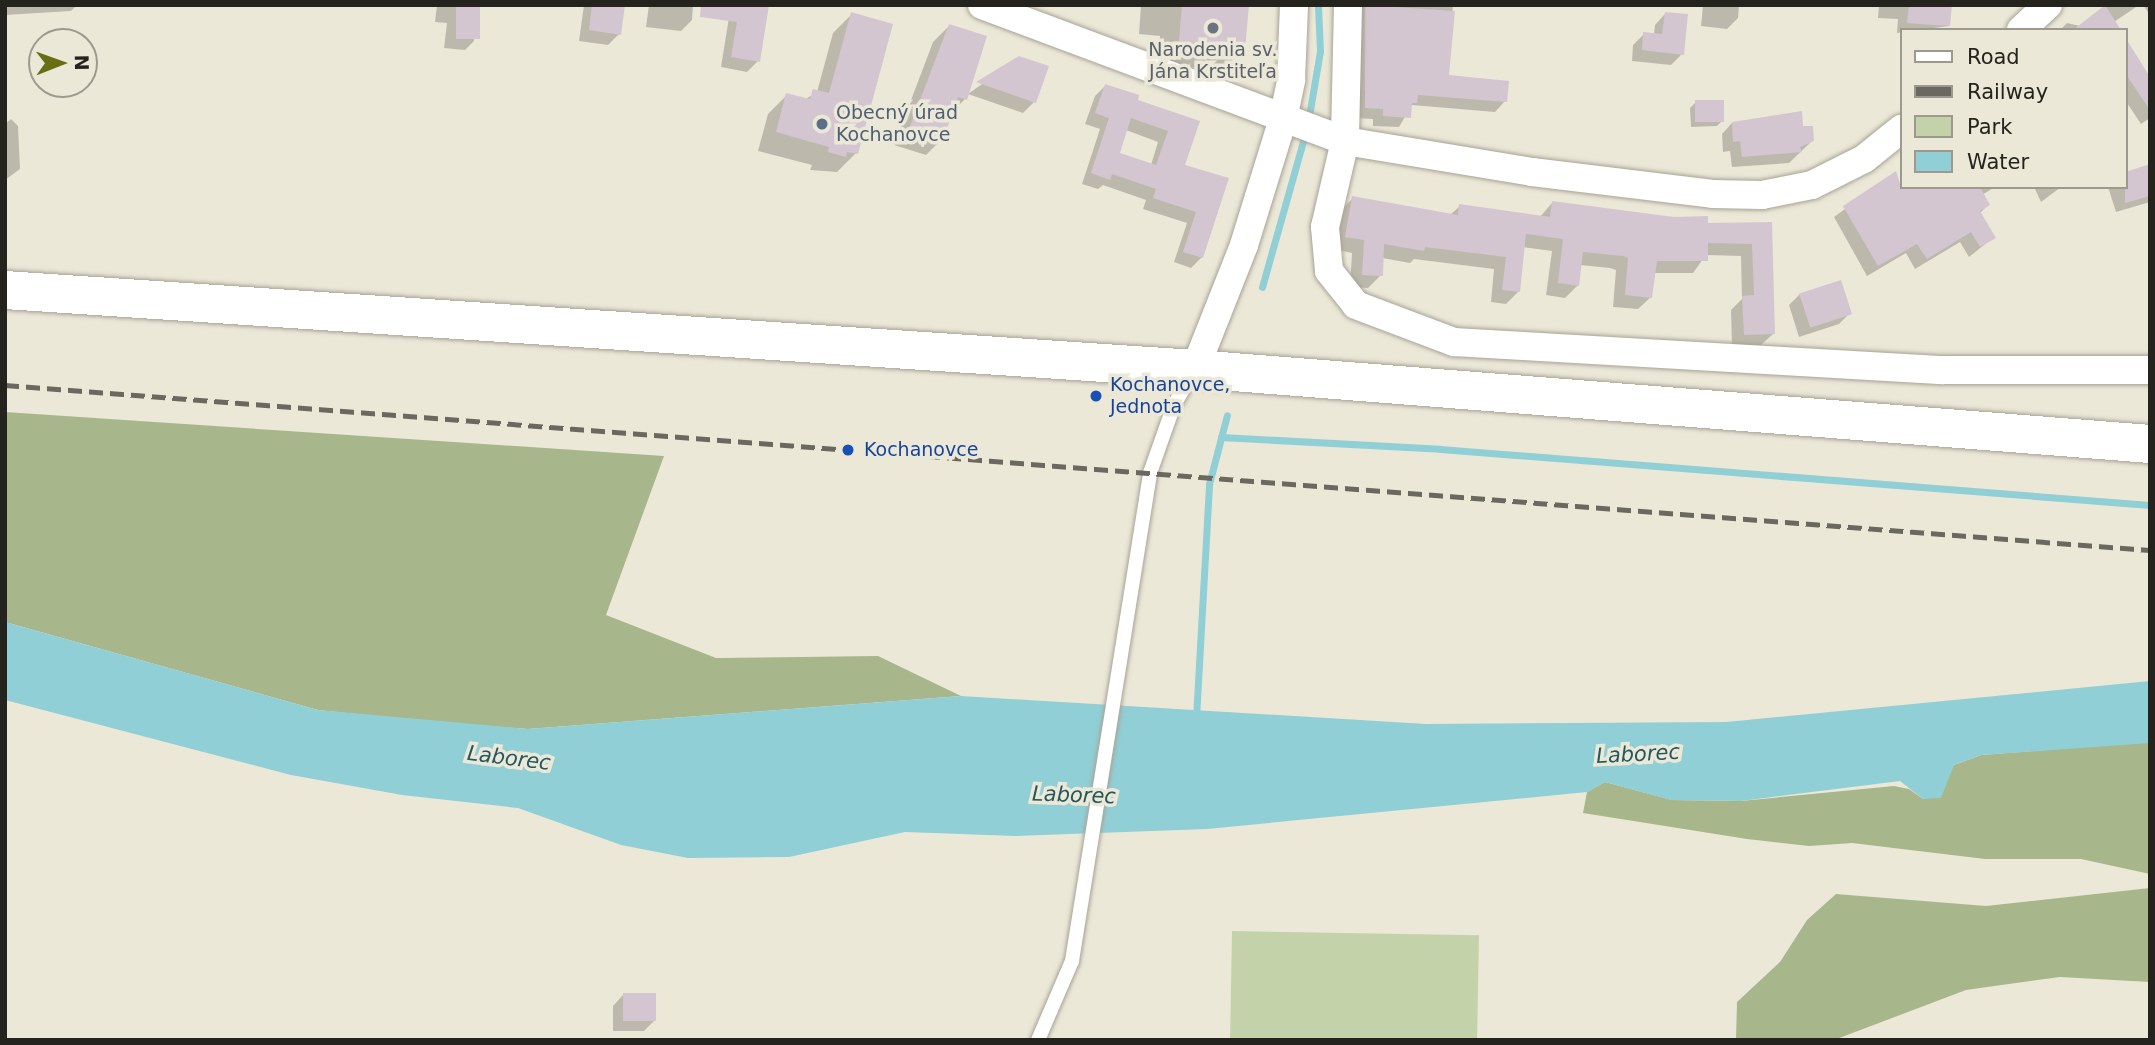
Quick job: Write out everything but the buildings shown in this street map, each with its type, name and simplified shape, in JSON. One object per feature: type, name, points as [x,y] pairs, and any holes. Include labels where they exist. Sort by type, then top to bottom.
[{"type":"main road","points":[[5,290],[1195,369],[2150,444]]},
{"type":"street","points":[[982,5],[1311,129],[1610,182],[1762,194],[1812,185],[1864,159],[1899,131]]},
{"type":"street","points":[[1294,5],[1291,79],[1311,129],[1329,271],[1356,305],[1454,342],[1943,370],[2150,370]]},
{"type":"street","points":[[1195,369],[1244,245],[1311,129],[1348,5]]},
{"type":"street","points":[[2023,28],[2048,5]]},
{"type":"lane","points":[[1038,1040],[1072,961],[1136,548],[1161,435],[1195,369]]},
{"type":"green space","points":[[5,412],[664,456],[606,615],[716,658],[878,656],[961,696],[528,729],[433,722],[318,710],[5,622]]},
{"type":"green space","points":[[2150,742],[2150,874],[2081,859],[1985,859],[1852,843],[1809,846],[1583,813],[1587,792],[1605,782],[1672,800],[1741,801],[1894,786],[1909,789],[1923,799],[1954,765],[1981,755]]},
{"type":"green space","points":[[2150,888],[2150,982],[2060,977],[1966,990],[1834,1040],[1736,1040],[1737,1002],[1780,962],[1807,920],[1836,894],[1986,906]]},
{"type":"green space","points":[[1232,931],[1479,935],[1477,1040],[1230,1040]]},
{"type":"water","name":"Laborec","points":[[5,622],[318,710],[528,729],[961,696],[1426,724],[1726,722],[2150,681],[2150,743],[1981,755],[1954,765],[1941,798],[1923,799],[1900,781],[1741,801],[1671,800],[1605,782],[1587,792],[1207,829],[1015,836],[905,832],[789,857],[688,858],[621,845],[518,808],[402,795],[291,775],[5,700]]},
{"type":"waterway","points":[[1308,122],[1320,51],[1318,5]]},
{"type":"waterway","points":[[1262,287],[1305,134]]},
{"type":"waterway","points":[[1196,718],[1209,484],[1227,415]]},
{"type":"waterway","points":[[1221,437],[1440,449],[2150,505]]},
{"type":"railway","points":[[5,385],[2150,550]]},
{"type":"place","name":"Narodenia sv. Jána Krstiteľa","points":[[1213,28]]},
{"type":"place","name":"Obecný úrad Kochanovce","points":[[822,124]]},
{"type":"place","name":"Kochanovce, Jednota","points":[[1096,396]]},
{"type":"place","name":"Kochanovce","points":[[848,450]]}]
